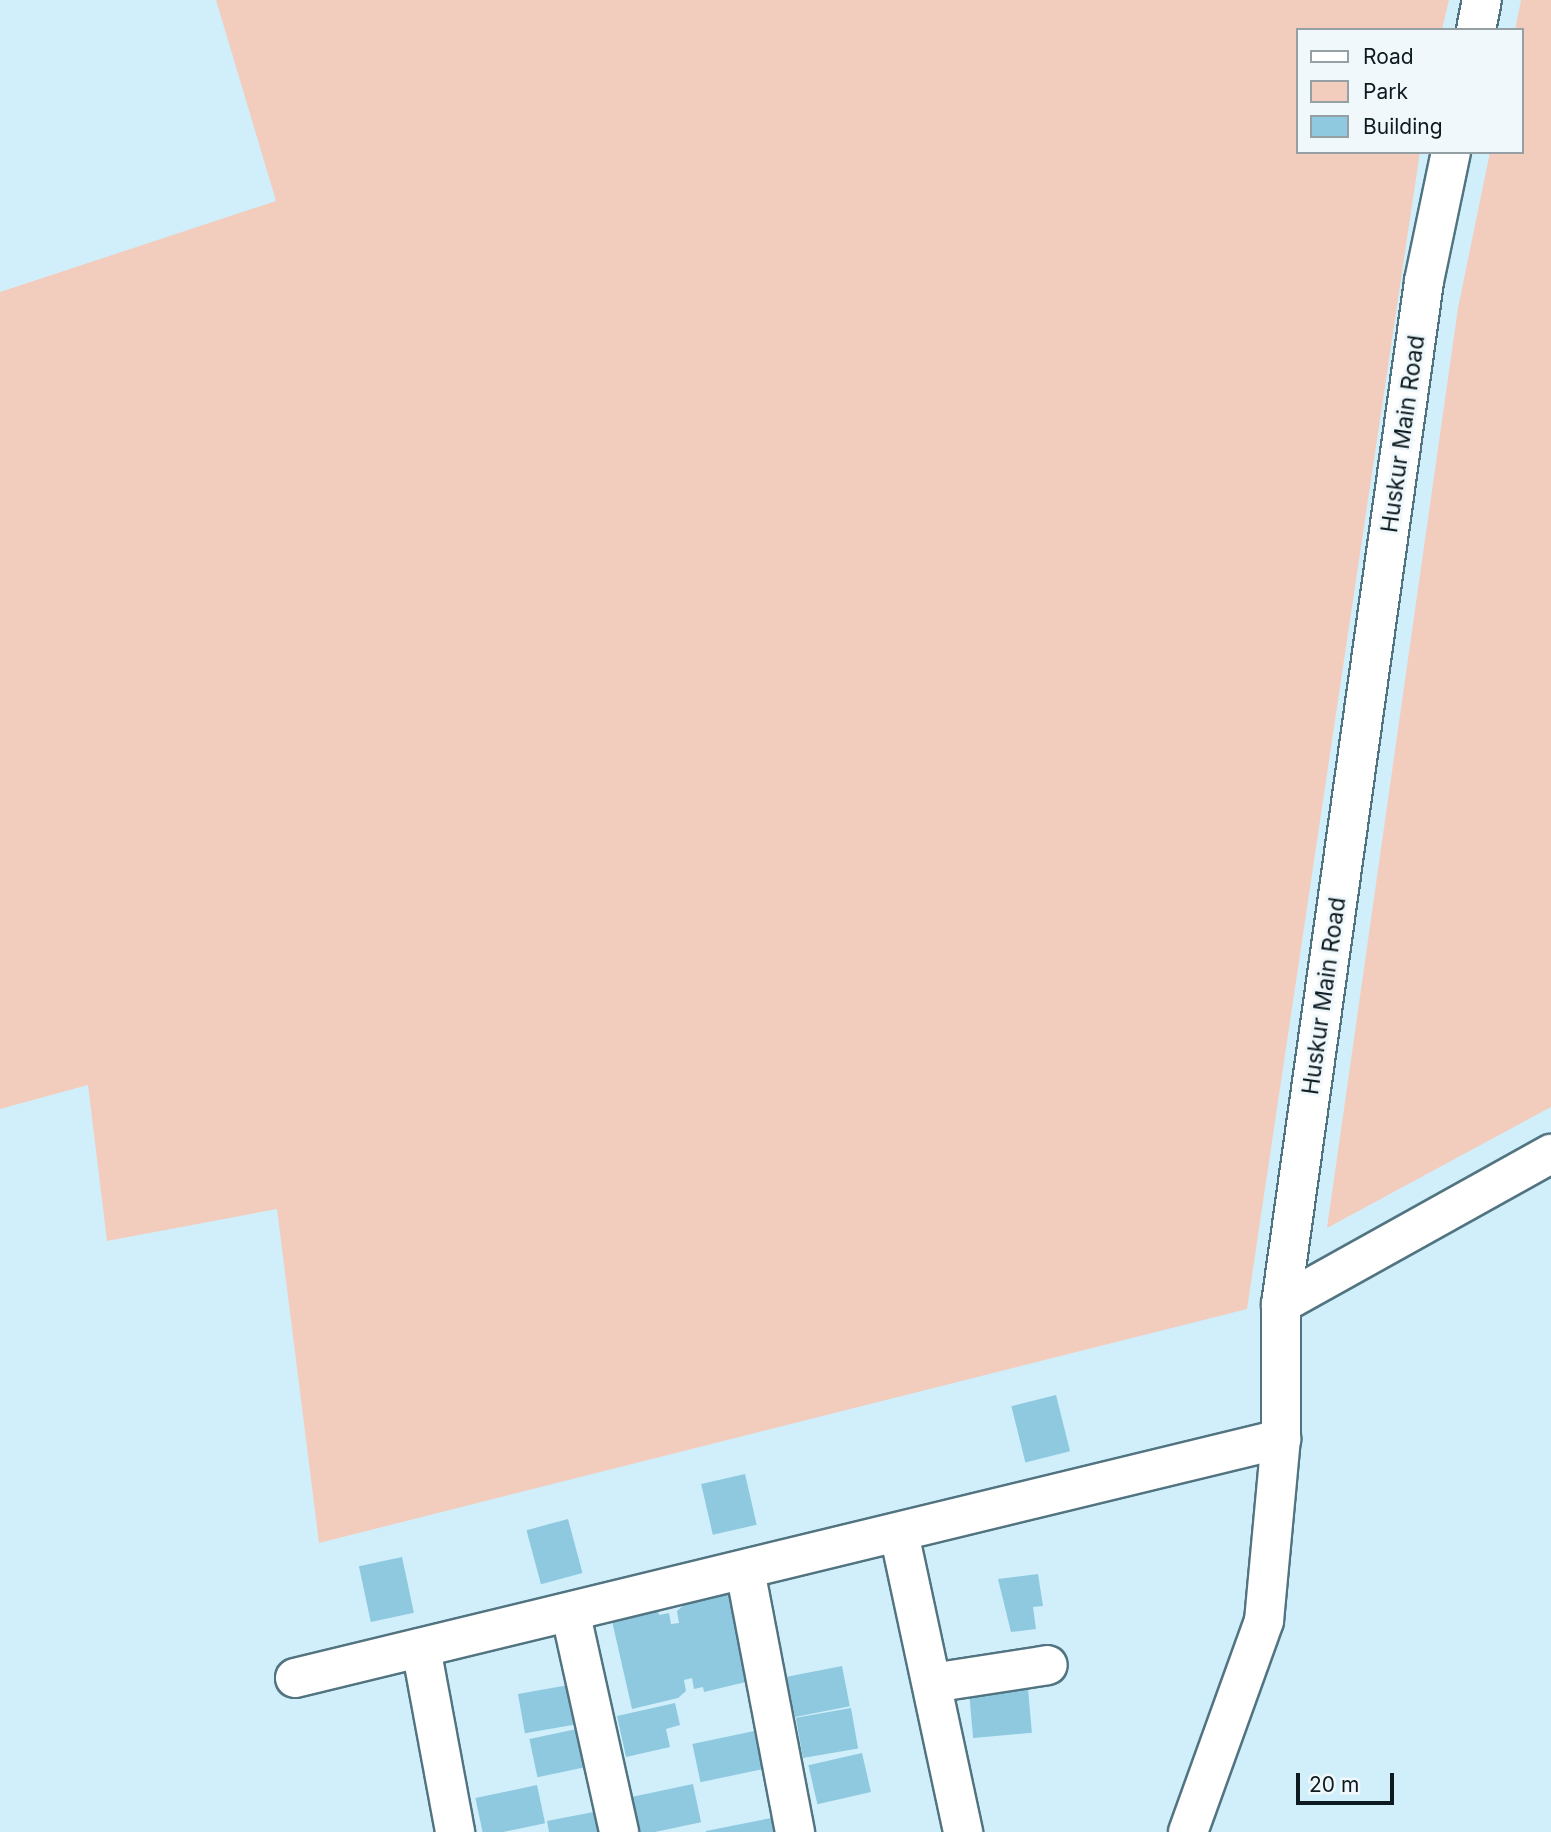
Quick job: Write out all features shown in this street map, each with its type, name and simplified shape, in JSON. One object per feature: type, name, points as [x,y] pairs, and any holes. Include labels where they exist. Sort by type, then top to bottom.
[{"type":"street","points":[[1476,28],[1482,0]]},
{"type":"street","name":"Huskur Main Road","points":[[1188,1832],[1264,1621],[1281,1439],[1281,1304],[1424,281],[1451,154]]},
{"type":"street","points":[[1281,1304],[1551,1154]]},
{"type":"street","points":[[295,1678],[571,1615],[1281,1439]]},
{"type":"street","points":[[899,1532],[963,1832]]},
{"type":"street","points":[[745,1570],[795,1832]]},
{"type":"street","points":[[571,1615],[618,1832]]},
{"type":"street","points":[[421,1648],[455,1832]]},
{"type":"street","points":[[932,1683],[1048,1665]]},
{"type":"green space","points":[[216,0],[1449,0],[1442,28],[1296,28],[1296,154],[1420,154],[1247,1309],[319,1543],[277,1209],[107,1241],[88,1085],[0,1109],[0,292],[276,201]]},
{"type":"green space","points":[[1521,0],[1551,0],[1551,1107],[1327,1228],[1458,308],[1490,154],[1523,154],[1523,28],[1515,28]]},
{"type":"building","points":[[1056,1395],[1070,1451],[1025,1462],[1011,1406]]},
{"type":"building","points":[[745,1474],[757,1525],[713,1535],[701,1484]]},
{"type":"building","points":[[568,1519],[582,1573],[541,1584],[526,1530]]},
{"type":"building","points":[[402,1557],[414,1613],[371,1622],[359,1566]]},
{"type":"building","points":[[1038,1574],[1043,1606],[1033,1607],[1036,1629],[1011,1632],[998,1579]]},
{"type":"building","points":[[730,1594],[750,1681],[704,1692],[703,1687],[694,1689],[692,1678],[684,1680],[686,1691],[678,1698],[632,1709],[612,1621],[658,1611],[659,1615],[669,1613],[671,1624],[679,1623],[677,1611],[684,1605]]},
{"type":"building","points":[[842,1666],[850,1706],[795,1717],[787,1677]]},
{"type":"building","points":[[1027,1677],[1032,1733],[973,1738],[968,1682]]},
{"type":"building","points":[[580,1683],[587,1722],[525,1733],[518,1694]]},
{"type":"building","points":[[675,1703],[680,1725],[666,1729],[670,1747],[626,1757],[617,1716]]},
{"type":"building","points":[[851,1708],[858,1748],[803,1758],[796,1718]]},
{"type":"building","points":[[591,1726],[599,1764],[537,1777],[529,1739]]},
{"type":"building","points":[[754,1731],[762,1769],[700,1782],[692,1744]]},
{"type":"building","points":[[862,1753],[871,1792],[817,1804],[808,1765]]},
{"type":"building","points":[[693,1784],[701,1822],[655,1832],[639,1832],[631,1797]]},
{"type":"building","points":[[537,1785],[545,1823],[503,1832],[483,1832],[475,1798]]},
{"type":"building","points":[[609,1809],[614,1832],[549,1832],[547,1821]]},
{"type":"building","points":[[771,1818],[774,1832],[706,1832],[706,1831]]}]
